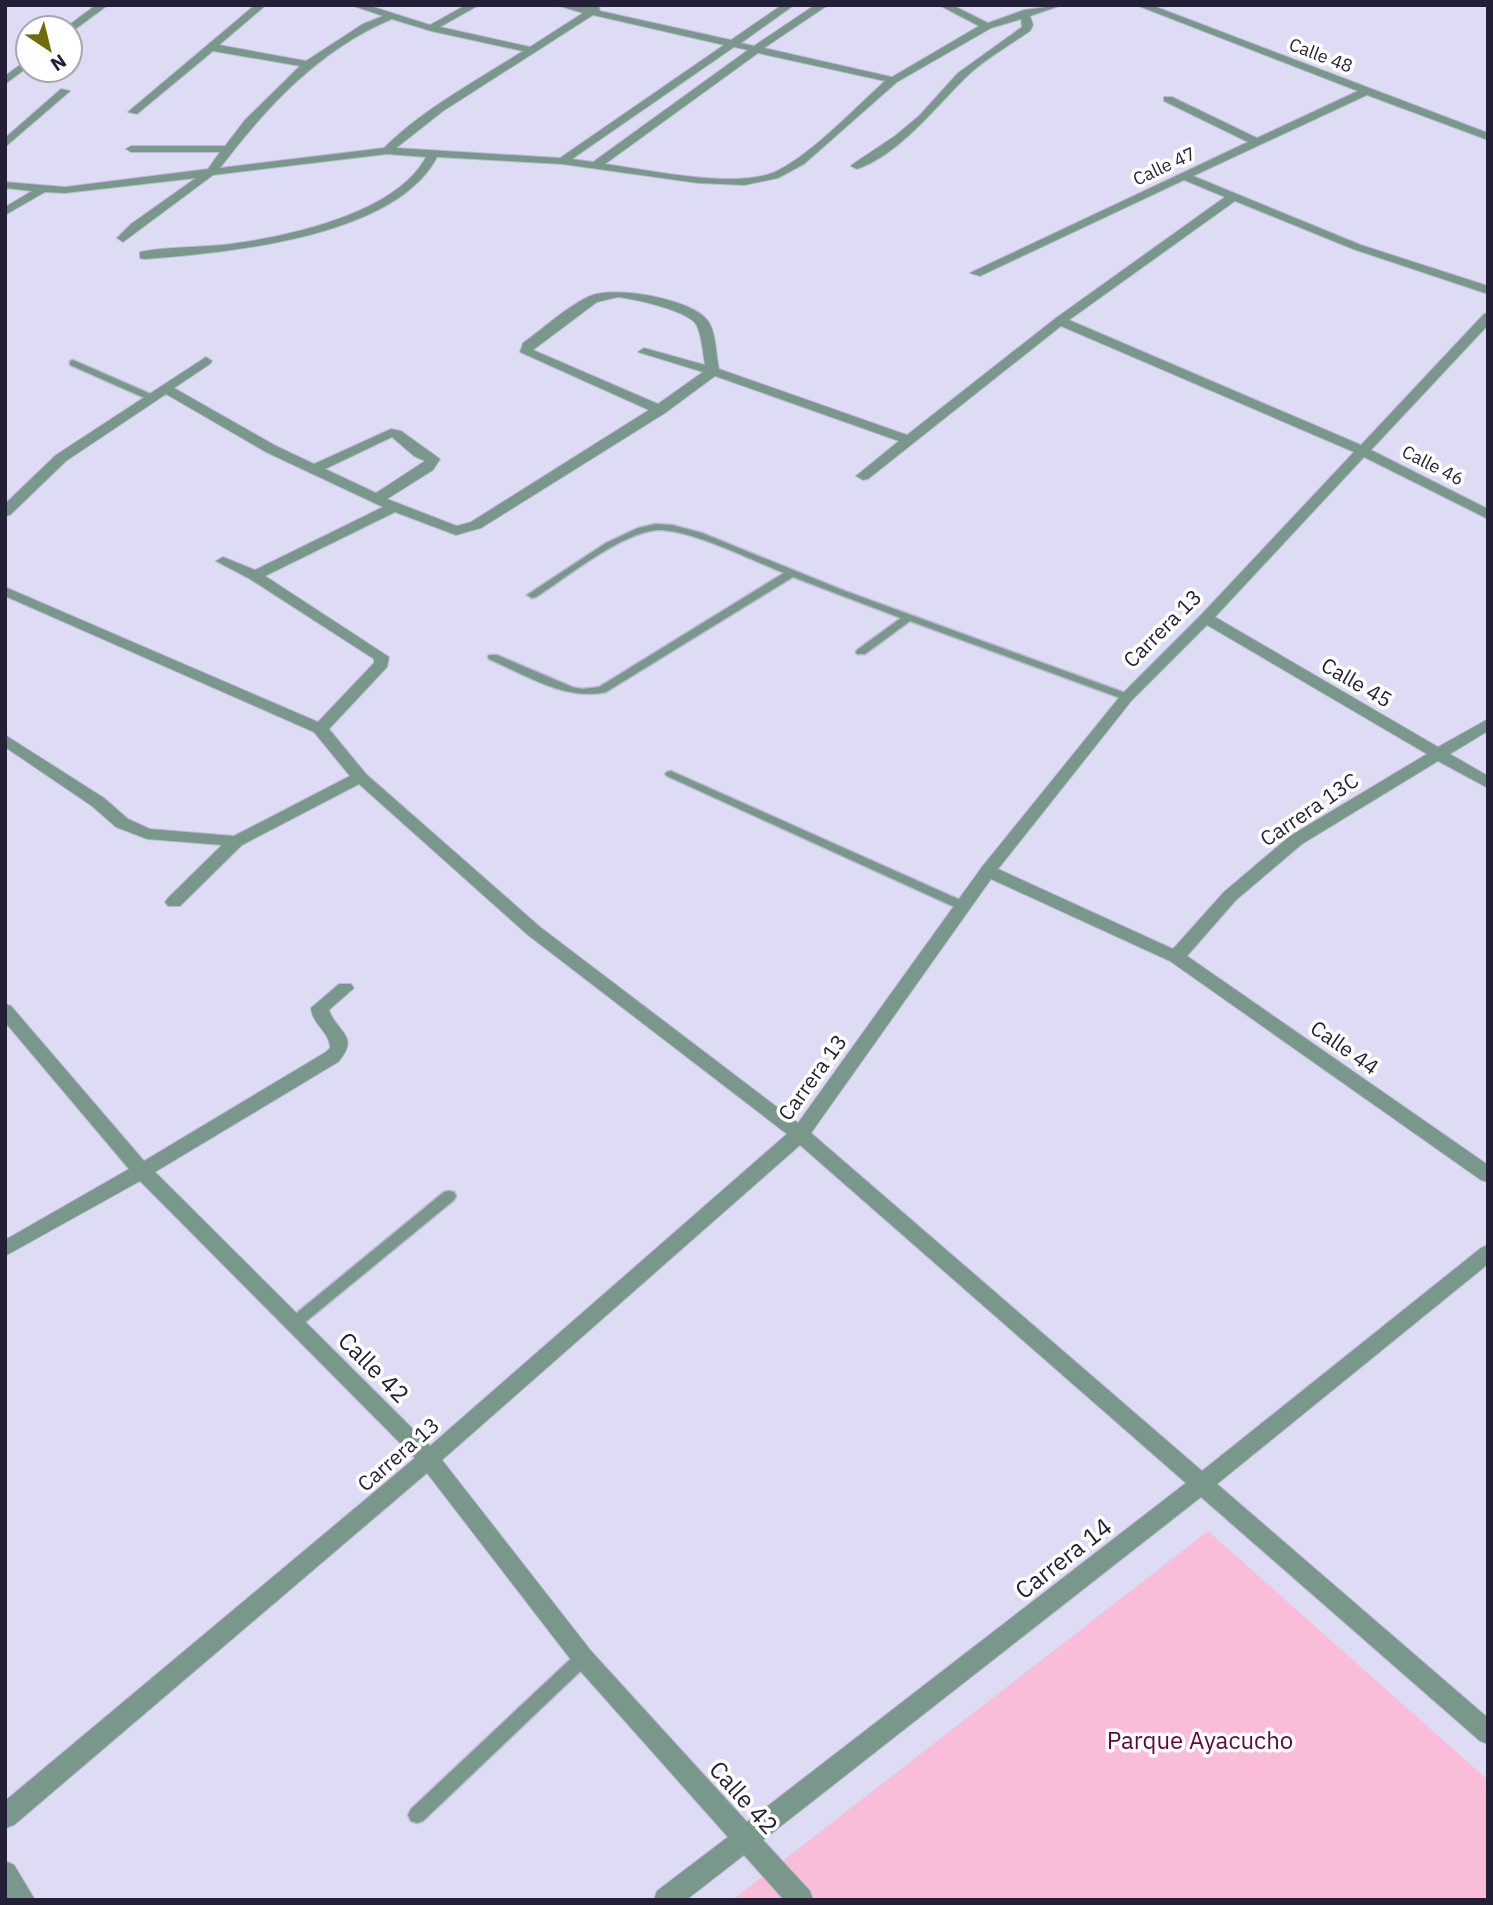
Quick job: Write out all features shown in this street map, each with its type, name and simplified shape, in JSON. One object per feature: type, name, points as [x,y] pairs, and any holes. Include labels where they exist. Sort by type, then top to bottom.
[{"type":"street","points":[[84,18],[103,5]]},
{"type":"street","points":[[133,112],[261,5]]},
{"type":"street","points":[[356,5],[430,28],[531,50]]},
{"type":"street","points":[[430,28],[474,5]]},
{"type":"street","points":[[561,5],[597,8],[732,44],[893,80]]},
{"type":"street","points":[[562,161],[789,5]]},
{"type":"street","points":[[595,166],[795,21],[823,5]]},
{"type":"street","points":[[944,5],[986,26]]},
{"type":"street","points":[[5,185],[41,190],[140,182],[387,151],[562,161],[698,180],[745,182],[778,175],[800,162],[893,80],[986,26],[1057,5]]},
{"type":"street","name":"Calle 48","points":[[1141,5],[1488,137]]},
{"type":"street","points":[[387,151],[402,136],[439,109],[597,8]]},
{"type":"street","points":[[857,166],[900,138],[923,118],[962,75],[1026,29],[1028,25],[1024,13]]},
{"type":"street","points":[[122,238],[212,171],[249,122],[308,64],[345,39],[392,16]]},
{"type":"street","points":[[210,47],[308,64]]},
{"type":"street","points":[[5,144],[65,91]]},
{"type":"street","name":"Calle 47","points":[[976,273],[1366,91]]},
{"type":"street","points":[[1168,99],[1257,142]]},
{"type":"street","points":[[131,149],[229,149]]},
{"type":"street","points":[[144,255],[229,249],[317,230],[358,215],[394,196],[420,176],[433,154]]},
{"type":"street","points":[[1184,176],[1357,247],[1488,290]]},
{"type":"street","points":[[5,212],[41,190]]},
{"type":"street","points":[[863,476],[1060,321],[1233,197]]},
{"type":"street","points":[[660,410],[527,354],[527,346],[593,299],[606,293],[617,292],[638,296],[699,319],[703,323],[713,370]]},
{"type":"street","name":"Carrera 13","points":[[5,1817],[429,1458],[800,1134],[988,871],[1127,697],[1206,618],[1488,317]]},
{"type":"street","name":"Calle 46","points":[[1060,321],[1361,450],[1488,515]]},
{"type":"street","points":[[643,352],[713,370],[910,440]]},
{"type":"street","points":[[5,512],[61,458],[206,361]]},
{"type":"street","points":[[165,388],[271,449],[394,507],[450,529],[462,530],[499,511],[660,410],[713,370]]},
{"type":"street","points":[[314,469],[391,433],[419,453],[433,459],[428,467],[377,499]]},
{"type":"street","points":[[255,576],[394,507]]},
{"type":"street","points":[[223,561],[255,576],[382,660],[382,664],[320,729]]},
{"type":"street","points":[[5,591],[320,729],[360,777],[534,930],[800,1134],[1488,1733]]},
{"type":"street","name":"Calle 45","points":[[1206,618],[1488,783]]},
{"type":"street","name":"Carrera 13C","points":[[1176,957],[1230,896],[1296,839],[1488,724]]},
{"type":"street","points":[[5,740],[98,802],[122,823],[147,834],[236,841]]},
{"type":"street","points":[[174,902],[236,841],[360,777]]},
{"type":"street","name":"Calle 44","points":[[988,871],[1176,957],[1488,1175]]},
{"type":"street","points":[[5,1249],[142,1171],[332,1057],[339,1049],[339,1039],[320,1014],[320,1008],[345,988]]},
{"type":"street","name":"Calle 42","points":[[5,1010],[142,1171],[429,1458],[583,1658],[800,1900]]},
{"type":"street","name":"Carrera 14","points":[[666,1900],[1200,1485],[1488,1253]]},
{"type":"street","points":[[5,1873],[23,1900]]},
{"type":"lane","points":[[73,363],[150,397]]},
{"type":"lane","points":[[532,595],[624,537],[656,527],[699,535],[792,573],[1127,697]]},
{"type":"lane","points":[[493,657],[569,690],[603,690],[792,573]]},
{"type":"lane","points":[[861,652],[909,617]]},
{"type":"lane","points":[[671,774],[963,906]]},
{"type":"lane","points":[[293,1324],[449,1196]]},
{"type":"lane","points":[[417,1815],[583,1658]]},
{"type":"green space","name":"Parque Ayacucho","points":[[1208,1531],[1488,1780],[1488,1900],[732,1900]]}]
